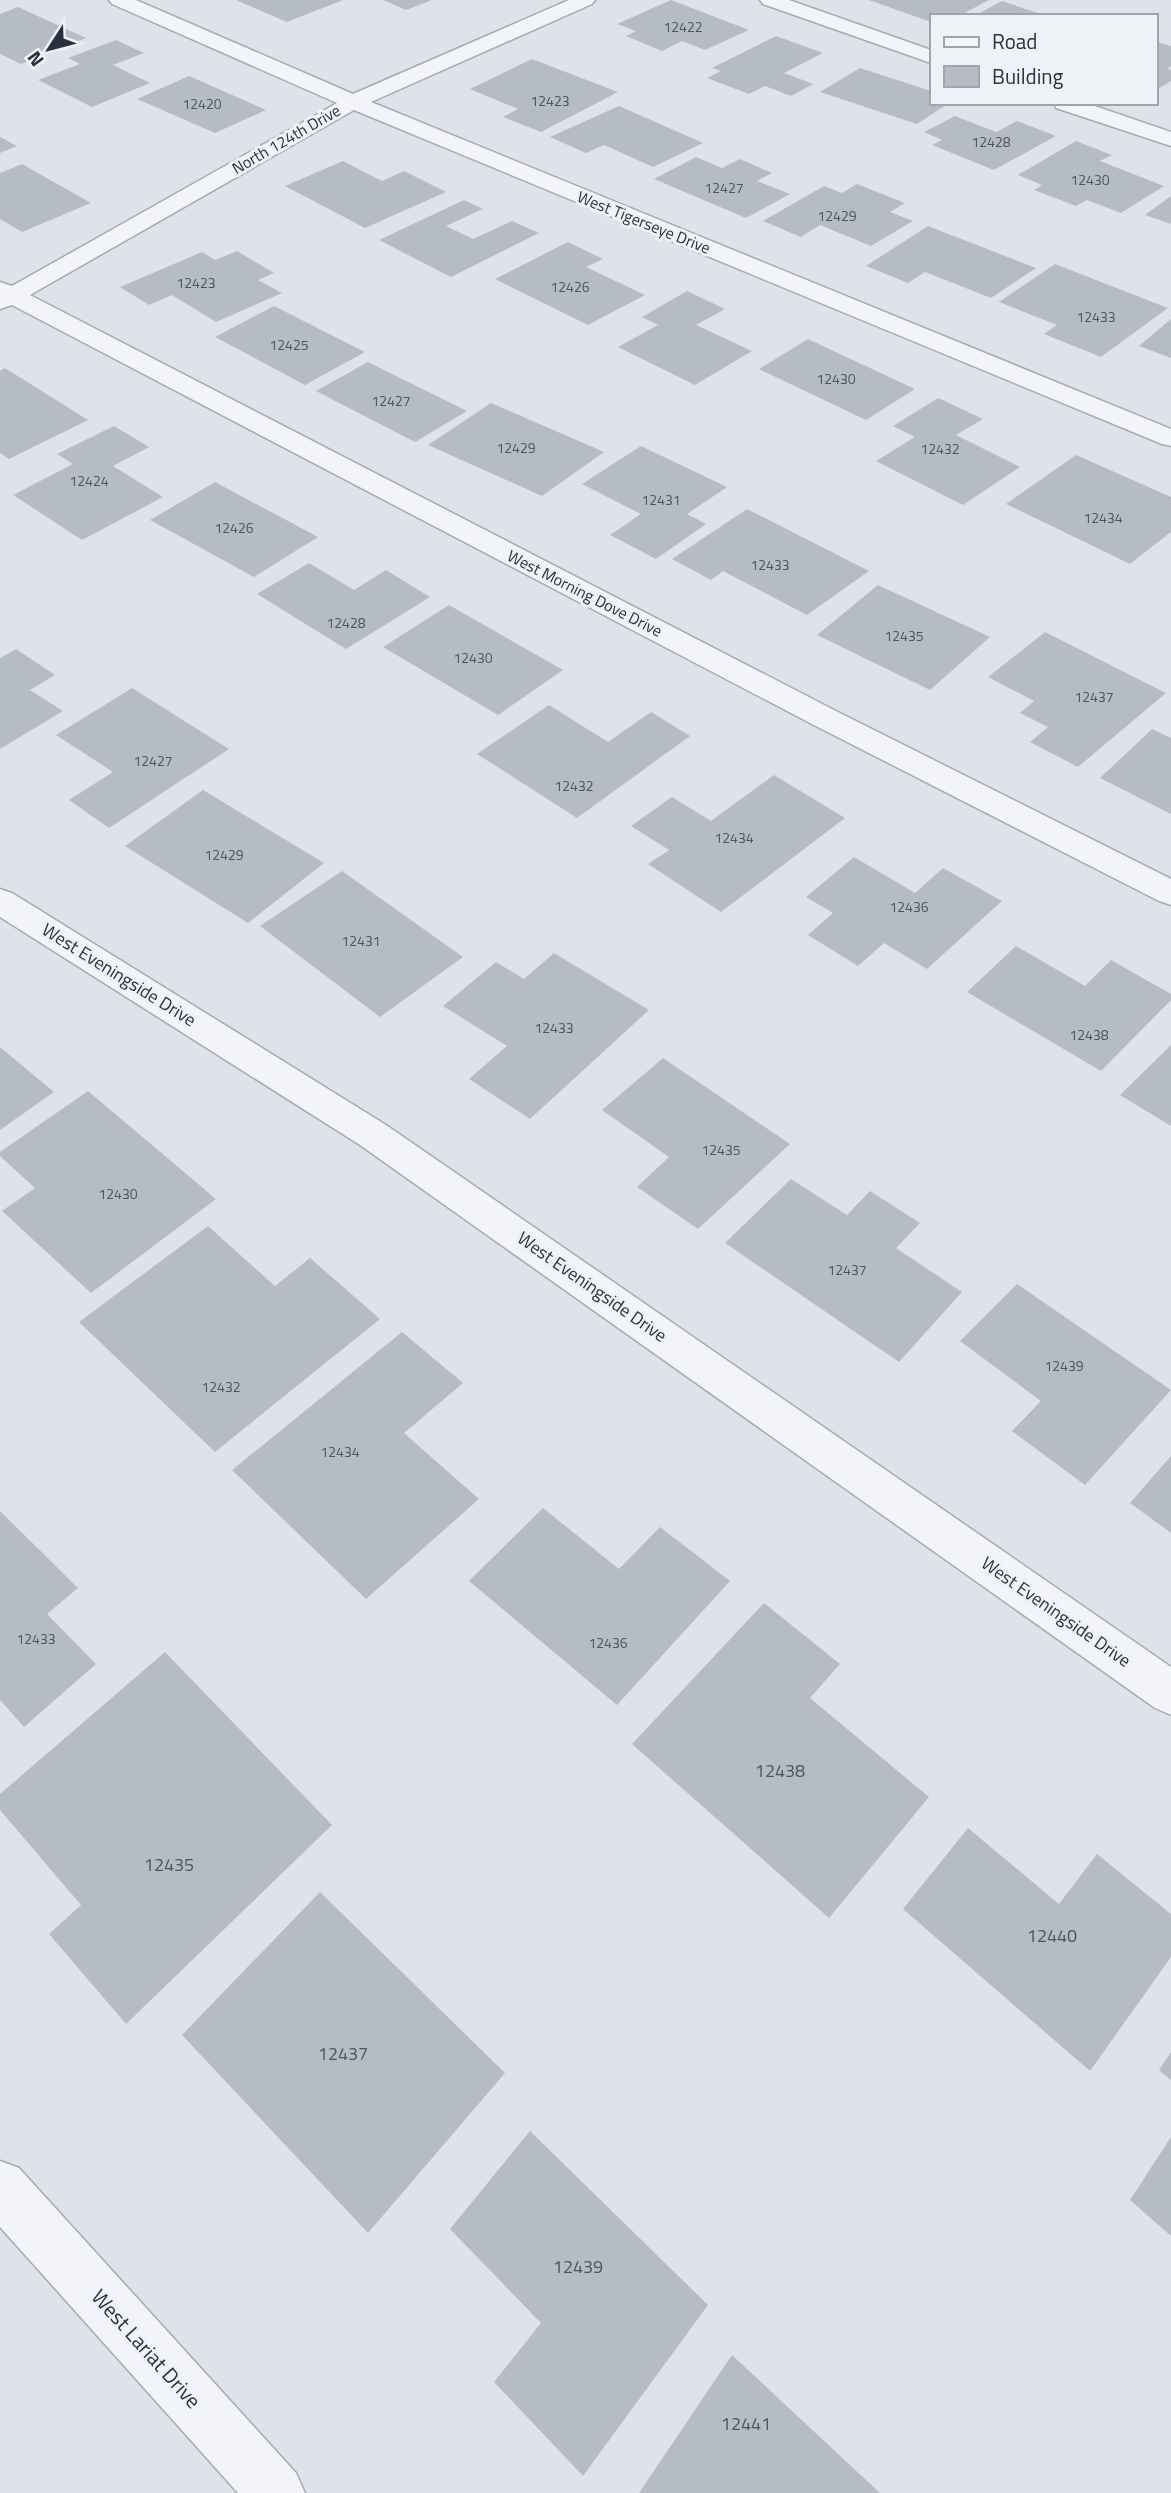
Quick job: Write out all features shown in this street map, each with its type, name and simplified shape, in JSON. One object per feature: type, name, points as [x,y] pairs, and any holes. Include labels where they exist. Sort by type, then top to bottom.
[{"type":"street","name":"West Tigerseye Drive","points":[[119,0],[353,102],[1171,438]]},
{"type":"street","name":"North 124th Drive","points":[[4,296],[353,102],[585,0]]},
{"type":"street","points":[[770,0],[930,57]]},
{"type":"street","points":[[1070,105],[1171,139]]},
{"type":"street","name":"West Morning Dove Drive","points":[[4,296],[821,716],[1171,892]]},
{"type":"street","name":"West Eveningside Drive","points":[[0,901],[373,1135],[1171,1693]]},
{"type":"street","name":"West Lariat Drive","points":[[6,2206],[276,2493]]},
{"type":"building","points":[[236,0],[343,0],[287,22]]},
{"type":"building","points":[[383,0],[432,0],[406,10]]},
{"type":"building","points":[[671,0],[749,30],[705,50],[682,41],[662,51],[626,36],[636,31],[617,24]]},
{"type":"building","points":[[869,0],[989,0],[963,14],[930,14],[930,22]]},
{"type":"building","points":[[1002,1],[1041,14],[978,14]]},
{"type":"building","points":[[18,7],[86,38],[21,64],[0,54],[0,14]]},
{"type":"building","points":[[776,36],[823,53],[784,73],[813,84],[791,96],[765,86],[749,94],[707,78],[721,71],[712,68]]},
{"type":"building","points":[[116,40],[144,53],[113,65],[150,83],[92,107],[38,80],[80,64],[68,58]]},
{"type":"building","points":[[1157,42],[1171,46],[1171,66],[1167,69],[1171,70],[1171,81],[1157,90]]},
{"type":"building","points":[[532,59],[618,92],[541,132],[503,117],[518,109],[470,89]]},
{"type":"building","points":[[860,68],[930,91],[930,105],[946,105],[917,124],[820,92]]},
{"type":"building","points":[[189,76],[266,110],[215,133],[137,99]]},
{"type":"building","points":[[619,106],[703,143],[653,167],[604,145],[586,153],[550,137]]},
{"type":"building","points":[[955,116],[996,132],[1017,121],[1056,136],[994,170],[932,145],[942,140],[924,132]]},
{"type":"building","points":[[0,137],[17,146],[0,153]]},
{"type":"building","points":[[1076,141],[1112,155],[1100,161],[1164,186],[1121,213],[1087,200],[1076,206],[1034,190],[1042,185],[1018,175]]},
{"type":"building","points":[[696,157],[722,168],[740,159],[772,173],[757,181],[790,194],[746,218],[654,179]]},
{"type":"building","points":[[343,161],[382,181],[404,171],[446,192],[365,228],[285,186]]},
{"type":"building","points":[[22,164],[91,203],[22,232],[0,219],[0,173]]},
{"type":"building","points":[[857,184],[905,203],[890,212],[913,221],[871,246],[820,225],[801,237],[763,221],[824,186],[842,193]]},
{"type":"building","points":[[1171,196],[1171,224],[1145,215]]},
{"type":"building","points":[[464,200],[483,209],[446,226],[473,239],[512,221],[539,233],[451,277],[379,240]]},
{"type":"building","points":[[928,226],[1036,268],[991,298],[925,272],[908,283],[866,266]]},
{"type":"building","points":[[568,242],[603,259],[586,267],[645,295],[588,325],[495,279]]},
{"type":"building","points":[[237,251],[274,273],[258,280],[282,293],[216,322],[172,295],[149,305],[120,287],[202,252],[215,260]]},
{"type":"building","points":[[1055,264],[1168,308],[1101,357],[1044,334],[1057,325],[999,302]]},
{"type":"building","points":[[687,291],[725,309],[696,325],[752,351],[695,385],[618,347],[658,325],[642,317]]},
{"type":"building","points":[[274,306],[365,352],[305,385],[215,337]]},
{"type":"building","points":[[1171,319],[1171,358],[1139,346]]},
{"type":"building","points":[[808,339],[915,389],[866,420],[759,369]]},
{"type":"building","points":[[368,362],[467,411],[415,442],[316,391]]},
{"type":"building","points":[[5,368],[88,420],[9,459],[0,453],[0,371]]},
{"type":"building","points":[[938,398],[983,419],[956,435],[1020,467],[963,505],[876,461],[915,437],[893,426]]},
{"type":"building","points":[[491,403],[604,452],[542,496],[428,445]]},
{"type":"building","points":[[114,426],[149,447],[113,466],[163,497],[82,540],[13,495],[73,464],[57,454]]},
{"type":"building","points":[[641,446],[727,487],[687,514],[706,524],[656,559],[610,535],[641,514],[582,484]]},
{"type":"building","points":[[1076,455],[1171,497],[1171,532],[1130,564],[1006,504]]},
{"type":"building","points":[[215,482],[318,537],[254,577],[150,520]]},
{"type":"building","points":[[747,509],[869,571],[807,615],[723,571],[711,580],[672,559]]},
{"type":"building","points":[[309,563],[354,590],[386,570],[430,597],[346,649],[257,594]]},
{"type":"building","points":[[878,585],[990,637],[930,690],[817,635]]},
{"type":"building","points":[[449,605],[563,670],[498,715],[383,647]]},
{"type":"building","points":[[1045,632],[1166,693],[1078,767],[1030,742],[1048,727],[1020,713],[1034,701],[988,677]]},
{"type":"building","points":[[16,649],[55,675],[30,690],[63,711],[0,749],[0,658]]},
{"type":"building","points":[[132,688],[229,749],[109,828],[69,800],[113,772],[56,735]]},
{"type":"building","points":[[549,705],[608,742],[651,712],[690,736],[577,818],[477,754]]},
{"type":"building","points":[[1152,729],[1171,738],[1171,814],[1100,778]]},
{"type":"building","points":[[774,775],[845,818],[721,912],[648,864],[669,850],[631,826],[672,797],[711,821]]},
{"type":"building","points":[[203,790],[324,863],[248,923],[125,846]]},
{"type":"building","points":[[854,857],[915,893],[943,868],[1002,901],[927,969],[884,943],[858,966],[808,935],[833,913],[806,897]]},
{"type":"building","points":[[342,871],[463,957],[380,1017],[260,926]]},
{"type":"building","points":[[1016,946],[1085,986],[1111,960],[1171,994],[1171,1000],[1101,1071],[967,992]]},
{"type":"building","points":[[554,953],[649,1010],[530,1119],[469,1079],[507,1046],[443,1006],[496,962],[524,979]]},
{"type":"building","points":[[1171,1045],[1171,1126],[1120,1095]]},
{"type":"building","points":[[0,1047],[54,1092],[0,1130]]},
{"type":"building","points":[[663,1058],[790,1144],[698,1229],[637,1187],[669,1157],[602,1110]]},
{"type":"building","points":[[88,1091],[216,1199],[91,1293],[2,1211],[35,1188],[0,1156],[0,1152]]},
{"type":"building","points":[[791,1179],[847,1215],[870,1191],[920,1223],[896,1248],[962,1292],[899,1362],[725,1243]]},
{"type":"building","points":[[208,1226],[275,1286],[310,1258],[380,1319],[215,1452],[79,1322]]},
{"type":"building","points":[[1017,1284],[1171,1390],[1085,1485],[1012,1431],[1041,1401],[960,1341]]},
{"type":"building","points":[[402,1332],[463,1383],[404,1433],[479,1499],[366,1599],[232,1470]]},
{"type":"building","points":[[1171,1456],[1171,1533],[1130,1503]]},
{"type":"building","points":[[543,1508],[619,1569],[660,1527],[730,1581],[617,1705],[469,1581]]},
{"type":"building","points":[[0,1511],[78,1588],[47,1614],[96,1664],[24,1727],[0,1700]]},
{"type":"building","points":[[764,1603],[840,1664],[810,1698],[929,1797],[829,1918],[632,1744]]},
{"type":"building","points":[[165,1652],[332,1825],[126,2024],[49,1934],[81,1905],[0,1810],[0,1794]]},
{"type":"building","points":[[968,1828],[1059,1904],[1097,1854],[1171,1914],[1171,1957],[1090,2071],[903,1909]]},
{"type":"building","points":[[320,1892],[505,2073],[368,2233],[182,2035]]},
{"type":"building","points":[[1171,2052],[1171,2080],[1159,2070]]},
{"type":"building","points":[[530,2131],[708,2305],[583,2476],[494,2382],[541,2323],[450,2229]]},
{"type":"building","points":[[1171,2137],[1171,2236],[1130,2200]]},
{"type":"building","points":[[732,2355],[880,2493],[639,2493]]}]
